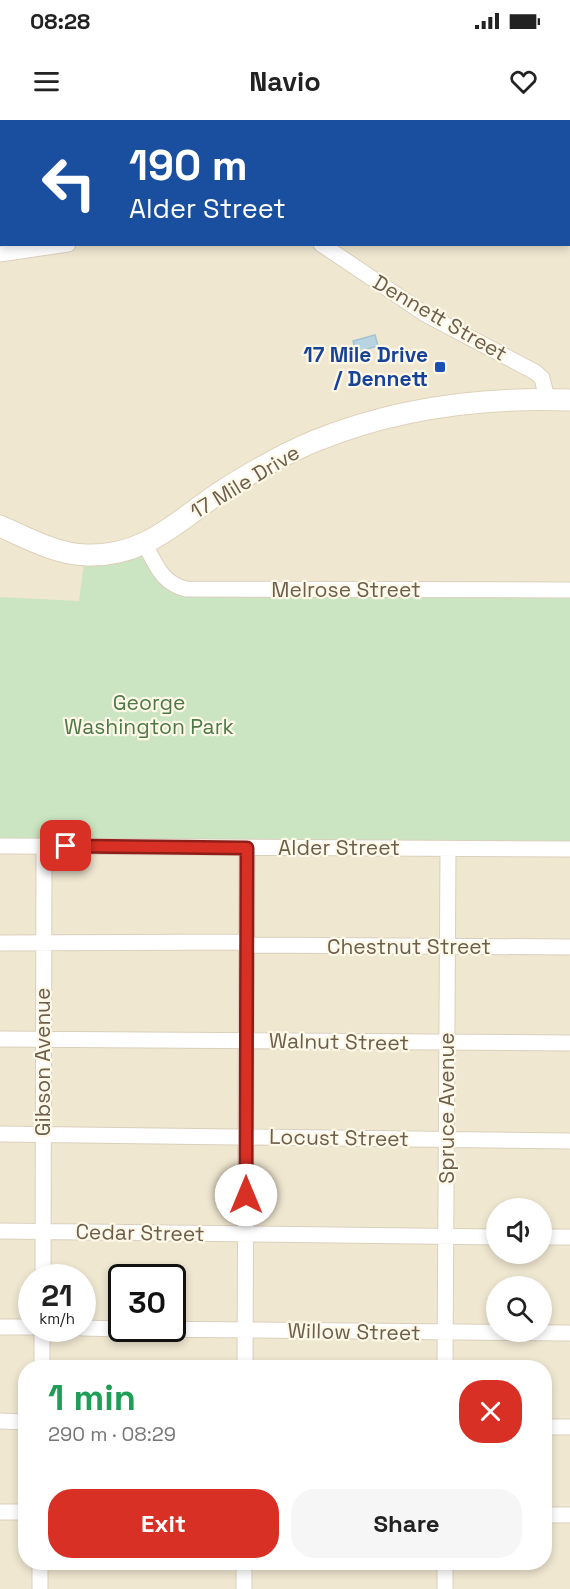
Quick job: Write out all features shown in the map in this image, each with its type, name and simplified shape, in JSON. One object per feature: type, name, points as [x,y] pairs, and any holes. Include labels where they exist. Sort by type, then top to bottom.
[{"type":"main road","name":"17 Mile Drive","points":[[0,526],[43,545],[85,555],[114,553],[146,545],[242,479],[316,440],[380,420],[450,405],[547,399],[570,400]]},
{"type":"street","points":[[0,254],[54,246]]},
{"type":"street","name":"Dennett Street","points":[[324,246],[425,314],[535,372],[542,378],[547,399]]},
{"type":"street","name":"Melrose Street","points":[[146,545],[163,578],[169,583],[186,589],[570,590]]},
{"type":"street","name":"Alder Street","points":[[0,846],[570,849]]},
{"type":"street","name":"Gibson Avenue","points":[[43,1264],[44,846]]},
{"type":"street","points":[[245,1360],[247,848]]},
{"type":"street","name":"Spruce Avenue","points":[[445,1360],[448,849]]},
{"type":"street","name":"Chestnut Street","points":[[0,943],[570,947]]},
{"type":"street","name":"Walnut Street","points":[[0,1039],[447,1044],[570,1043]]},
{"type":"street","name":"Locust Street","points":[[0,1134],[570,1141]]},
{"type":"street","name":"Cedar Street","points":[[0,1231],[486,1237]]},
{"type":"street","points":[[552,1237],[570,1237]]},
{"type":"street","points":[[0,1327],[18,1327]]},
{"type":"street","name":"Willow Street","points":[[186,1330],[570,1333]]},
{"type":"street","points":[[42,1342],[42,1360]]},
{"type":"street","points":[[0,1421],[18,1422]]},
{"type":"street","points":[[552,1427],[570,1427]]},
{"type":"street","points":[[0,1512],[18,1512]]},
{"type":"street","points":[[552,1515],[570,1515]]},
{"type":"street","points":[[40,1570],[40,1589]]},
{"type":"street","points":[[244,1570],[244,1589]]},
{"type":"street","points":[[445,1570],[445,1589]]},
{"type":"shaded area","points":[[0,246],[570,246],[570,1589],[0,1589]]},
{"type":"green space","name":"George Washington Park","points":[[145,545],[169,583],[570,590],[570,849],[0,846],[0,597],[79,601],[85,555]]},
{"type":"water","points":[[375,335],[378,346],[356,352],[353,341]]},
{"type":"place","name":"17 Mile Drive / Dennett","points":[[440,367]]},
{"type":"route","points":[[66,846],[247,848],[246,1195]]}]
